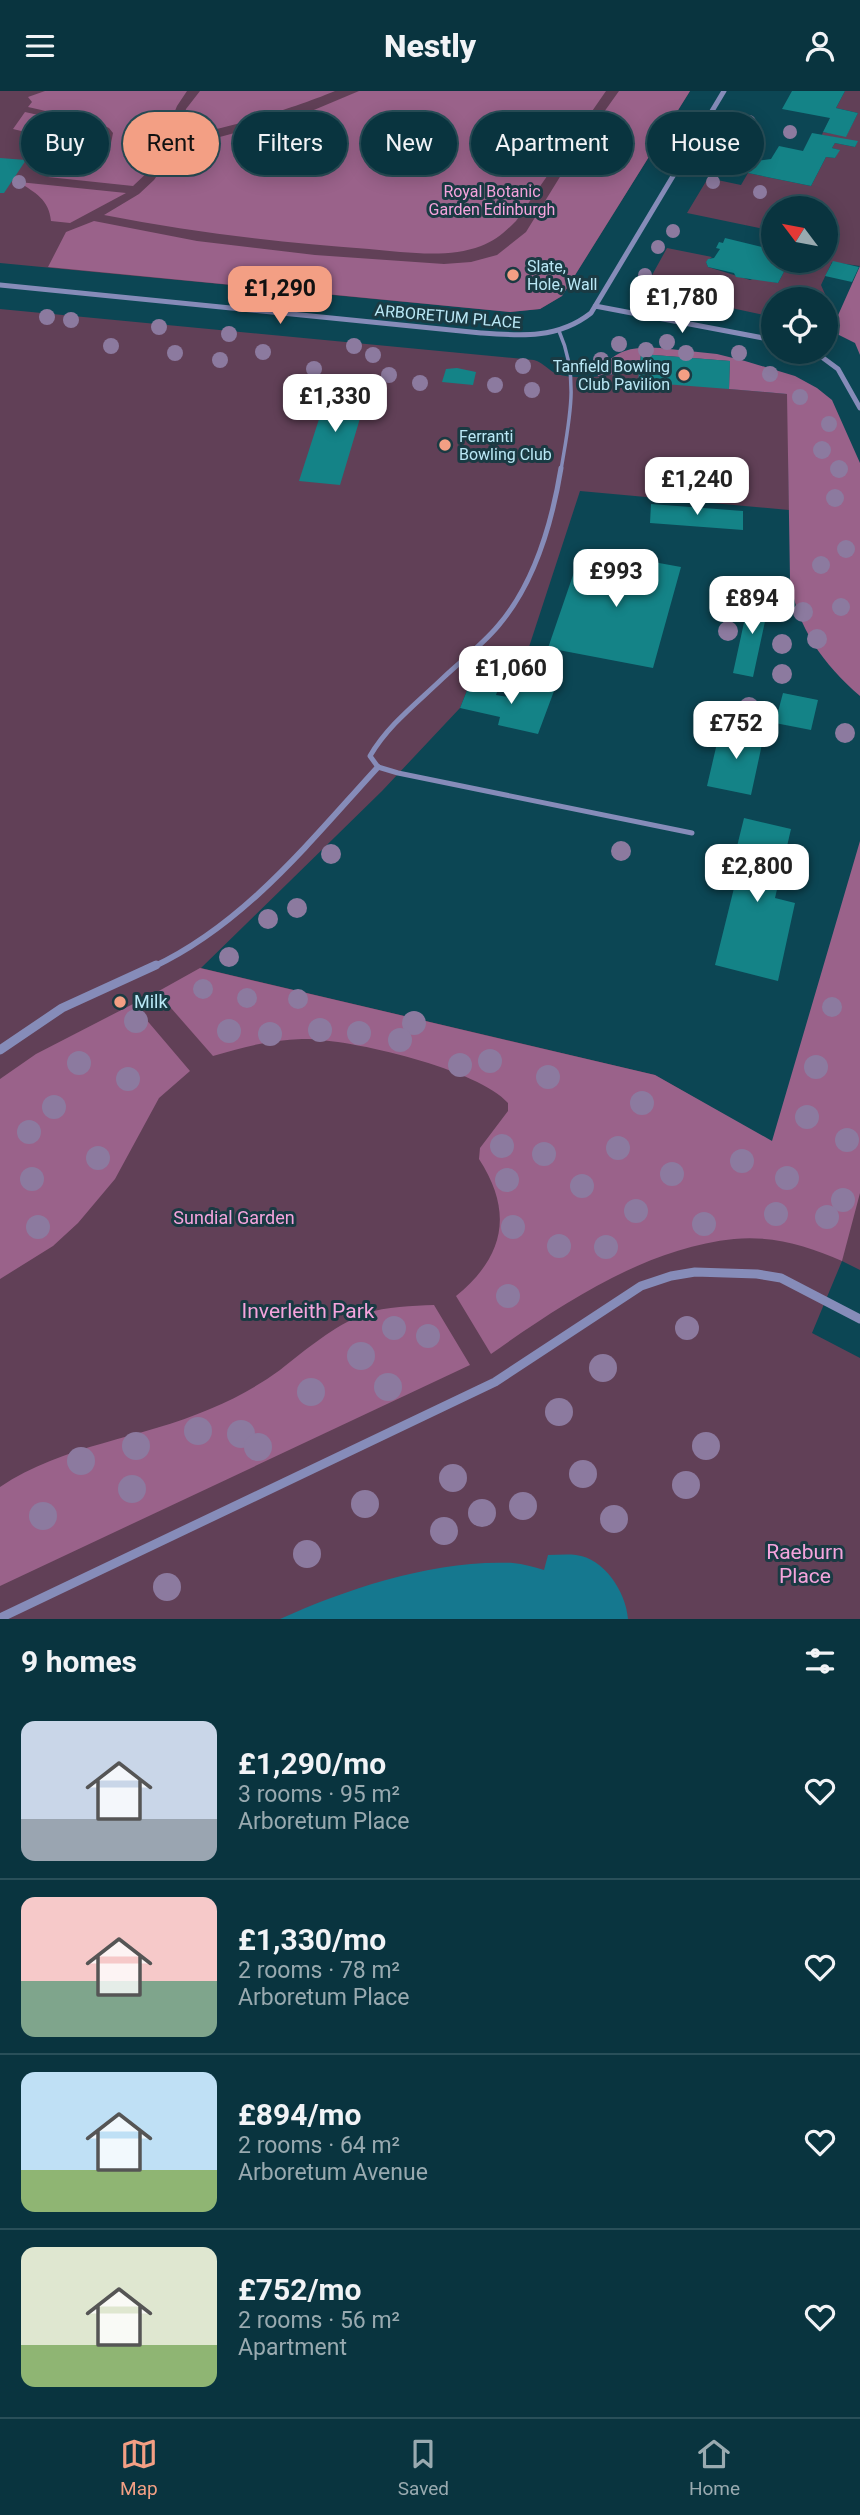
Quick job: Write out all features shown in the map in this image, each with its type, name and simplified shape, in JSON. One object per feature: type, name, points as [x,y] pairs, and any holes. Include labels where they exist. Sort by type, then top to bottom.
[{"type":"street","points":[[724,91],[595,306],[761,338]]},
{"type":"street","name":"ARBORETUM PLACE","points":[[0,285],[481,333],[531,335],[559,331],[584,320],[595,306]]},
{"type":"street","points":[[835,364],[843,373],[860,408]]},
{"type":"street","points":[[0,1050],[62,1008],[169,959],[230,919],[294,858],[378,767]]},
{"type":"street","points":[[0,1618],[495,1382],[641,1286],[671,1276],[695,1272],[757,1274],[781,1278],[860,1319]]},
{"type":"lane","points":[[559,331],[569,350],[574,375],[558,490],[541,548],[517,599],[498,626],[383,734],[370,756],[378,767],[692,833]]},
{"type":"green space","name":"Royal Botanic Garden Edinburgh","points":[[0,91],[690,91],[677,112],[647,112],[647,160],[562,296],[540,309],[510,312],[0,263]]},
{"type":"green space","points":[[45,91],[187,91],[175,112],[123,112],[123,175],[145,175],[133,186],[48,177],[109,175],[109,149],[113,133],[109,128],[109,112],[50,112],[28,107],[32,102],[28,97]]},
{"type":"green space","points":[[200,91],[335,91],[278,112],[233,112],[233,125],[219,128],[219,112],[185,112]]},
{"type":"green space","points":[[359,91],[606,91],[591,112],[471,112],[471,175],[548,175],[516,221],[491,242],[468,250],[426,253],[302,244],[203,232],[104,215],[139,194],[157,175],[219,175],[219,137],[233,133],[233,175],[347,175],[347,112],[309,112]]},
{"type":"green space","points":[[619,91],[690,91],[677,112],[647,112],[647,160],[562,296],[540,309],[510,312],[48,267],[66,232],[94,221],[197,241],[315,255],[444,264],[471,262],[497,255],[526,232],[561,175],[633,175],[633,112],[604,112]]},
{"type":"green space","points":[[845,91],[860,91],[860,266],[838,263],[838,196],[761,196],[761,228],[687,213],[708,178],[741,185],[747,175],[758,175],[811,186],[826,157],[835,158],[839,150],[832,148],[835,143],[855,147],[857,142],[822,135],[823,132],[846,136],[858,113],[836,108]]},
{"type":"green space","points":[[21,118],[21,131],[13,129]]},
{"type":"green space","points":[[19,182],[126,193],[70,223],[51,221],[44,202]]},
{"type":"green space","points":[[667,248],[712,257],[706,262],[708,267],[750,280],[755,278],[778,283],[783,273],[827,273],[822,287],[761,287],[761,314],[666,294],[655,289],[651,277]]},
{"type":"green space","points":[[860,266],[860,355],[855,343],[838,334],[838,315]]},
{"type":"green space","name":"Inverleith Park","points":[[0,309],[534,360],[557,374],[575,377],[634,372],[641,354],[730,361],[730,389],[788,394],[789,510],[580,491],[529,647],[482,683],[479,690],[468,688],[460,708],[382,791],[201,968],[655,1075],[772,1142],[860,1160],[860,1270],[842,1261],[812,1333],[860,1358],[860,1619],[0,1619]]},
{"type":"green space","points":[[660,348],[717,354],[795,376],[832,400],[860,463],[860,696],[823,658],[805,629],[794,597],[790,579],[787,394],[729,389],[730,361],[641,354],[639,368],[634,372],[598,376],[597,373],[604,365],[624,351]]},
{"type":"green space","points":[[860,841],[860,1193],[842,1261],[803,1246],[776,1240],[748,1238],[701,1244],[637,1266],[606,1281],[546,1316],[491,1354],[456,1296],[485,1266],[499,1233],[497,1198],[479,1159],[480,1148],[508,1111],[508,1103],[493,1090],[442,1068],[349,1044],[323,1040],[290,1040],[213,1056],[157,992],[200,968],[655,1075],[772,1141]]},
{"type":"green space","points":[[133,1004],[190,1071],[159,1098],[115,1179],[78,1223],[53,1246],[0,1279],[0,1079],[36,1054]]},
{"type":"green space","points":[[434,1305],[470,1365],[0,1586],[0,1487],[76,1451],[157,1428],[229,1401],[272,1376],[331,1331],[353,1319],[373,1311]]},
{"type":"water","points":[[548,1555],[576,1555],[596,1562],[618,1588],[628,1619],[280,1619],[364,1587],[424,1571],[484,1563],[513,1563],[544,1570]]},
{"type":"building","points":[[792,91],[845,91],[836,108],[858,113],[846,137],[823,132],[830,118],[782,109]]},
{"type":"building","points":[[812,133],[858,141],[855,147],[835,143],[832,148],[840,150],[835,158],[826,157],[811,186],[758,175],[764,175],[764,160],[771,159],[779,146],[803,151]]},
{"type":"building","points":[[0,158],[21,160],[21,168],[4,193],[0,193]]},
{"type":"building","points":[[725,238],[761,247],[761,273],[783,273],[778,283],[736,277],[734,273],[708,267],[706,262],[714,258],[720,249],[716,248],[719,242],[723,243]]},
{"type":"building","points":[[838,262],[859,267],[852,282],[825,276],[827,273],[838,273]]},
{"type":"building","name":"Tanfield Bowling Club Pavilion","points":[[641,354],[730,361],[729,389],[638,382]]},
{"type":"building","points":[[446,369],[476,372],[473,385],[442,382]]},
{"type":"building","points":[[331,382],[370,385],[340,485],[299,481]]},
{"type":"building","points":[[651,504],[743,511],[743,530],[650,523]]},
{"type":"building","points":[[582,549],[681,567],[653,668],[548,648]]},
{"type":"building","points":[[750,595],[770,598],[753,677],[733,673]]},
{"type":"building","points":[[482,683],[499,686],[496,695],[508,697],[514,683],[554,691],[538,734],[498,725],[500,717],[460,708],[468,688],[479,690]]},
{"type":"building","points":[[783,693],[818,700],[811,730],[775,723]]},
{"type":"building","points":[[721,726],[764,735],[751,795],[707,786]]},
{"type":"building","points":[[744,818],[791,829],[775,898],[795,903],[778,981],[715,965],[734,888],[727,887]]},
{"type":"place","name":"Slate, Hole, Wall","points":[[513,275]]},
{"type":"place","name":"Tanfield Bowling Club Pavilion","points":[[684,375]]},
{"type":"place","name":"Ferranti Bowling Club","points":[[445,445]]},
{"type":"place","name":"Milk","points":[[120,1002]]},
{"type":"park label","name":"Sundial Garden","points":[[234,1218]]},
{"type":"park label","name":"Raeburn Place","points":[[805,1564]]}]
